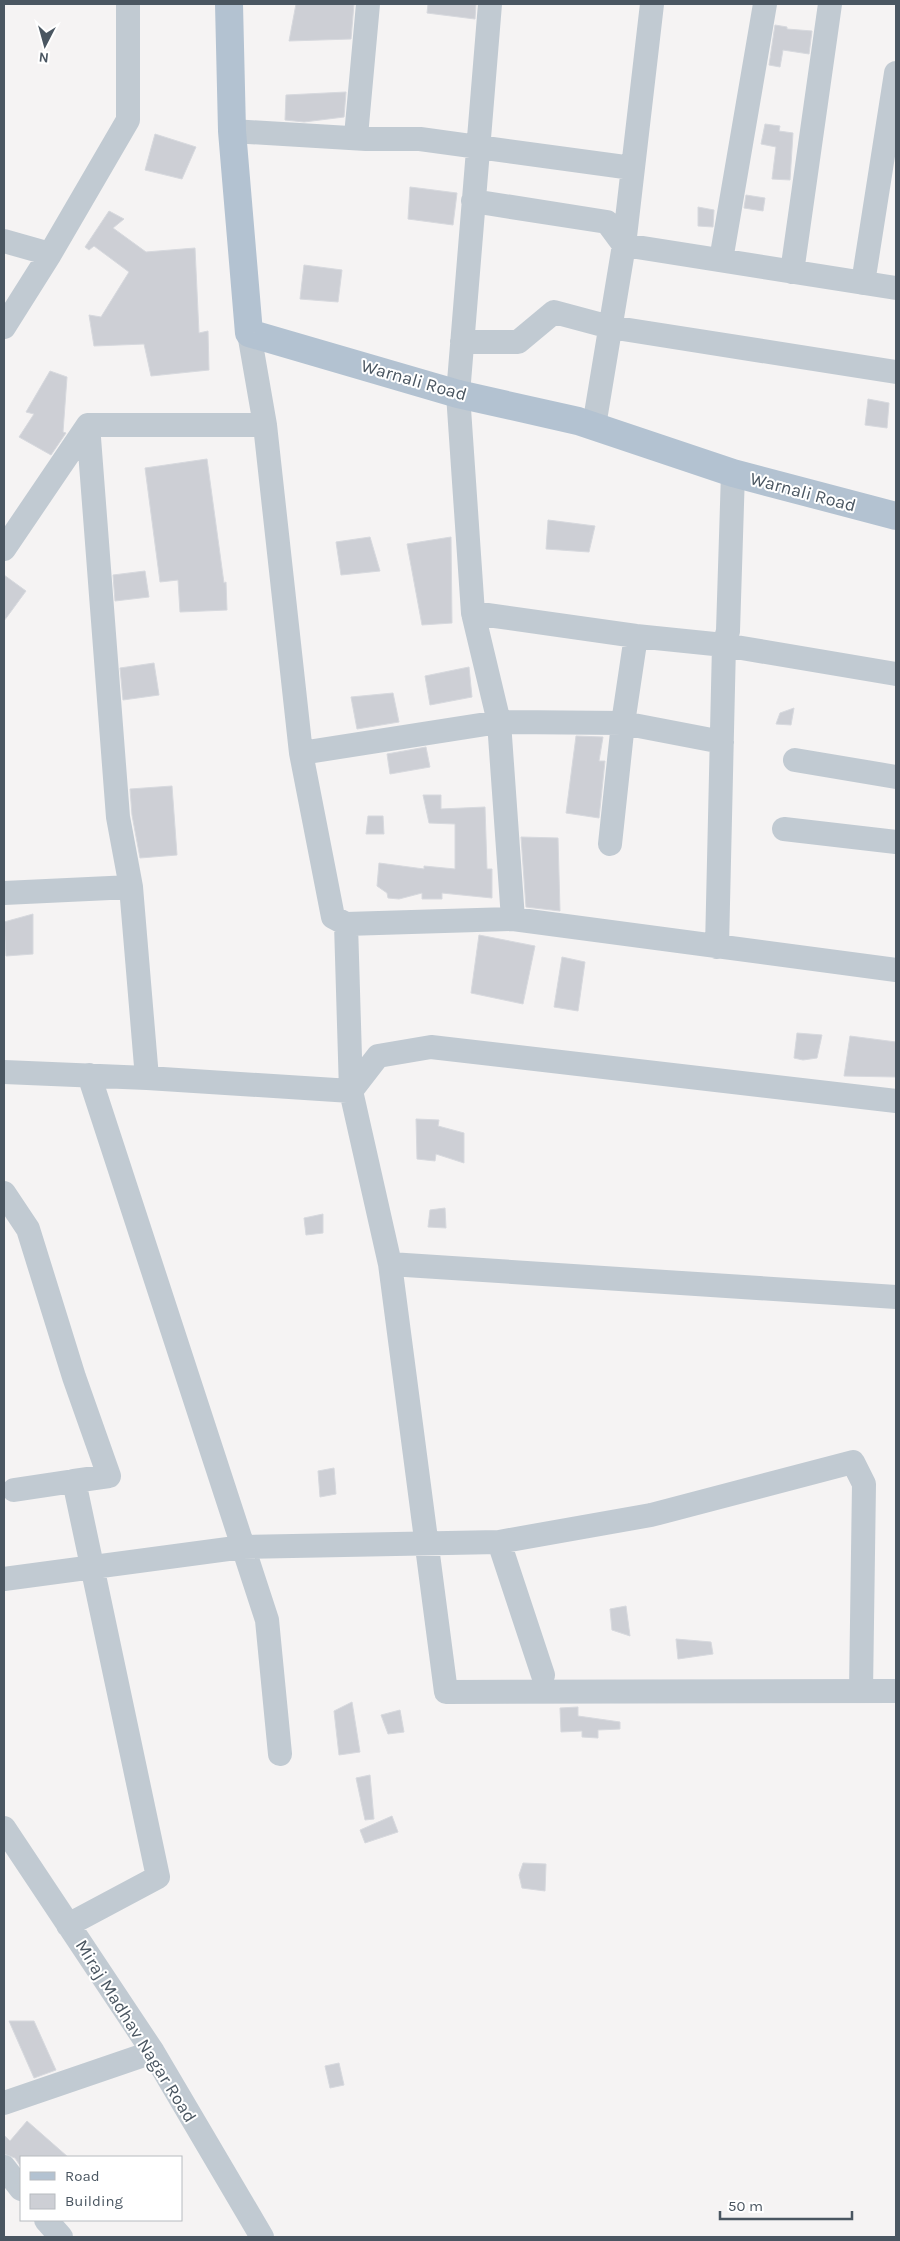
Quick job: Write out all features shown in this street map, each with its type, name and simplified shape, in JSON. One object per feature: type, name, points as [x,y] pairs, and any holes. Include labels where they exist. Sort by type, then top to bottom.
[{"type":"main road","points":[[229,4],[232,131],[249,332]]},
{"type":"main road","name":"Warnali Road","points":[[249,332],[458,394],[578,421],[733,473],[896,516]]},
{"type":"street","points":[[4,328],[50,254],[128,120],[128,4]]},
{"type":"street","points":[[366,139],[356,136],[368,4]]},
{"type":"street","points":[[490,4],[458,394],[473,613],[499,722],[513,919]]},
{"type":"street","points":[[594,426],[624,245],[652,4]]},
{"type":"street","points":[[721,260],[765,4]]},
{"type":"street","points":[[792,272],[830,4]]},
{"type":"street","points":[[864,283],[896,73]]},
{"type":"street","points":[[232,131],[366,139],[420,139],[632,168]]},
{"type":"street","points":[[473,201],[607,222],[624,245],[896,288]]},
{"type":"street","points":[[4,241],[50,254]]},
{"type":"street","points":[[462,342],[518,342],[554,312],[610,327],[896,372]]},
{"type":"street","points":[[249,332],[265,425],[300,753],[333,916],[346,924],[513,919],[896,970]]},
{"type":"street","points":[[88,425],[265,425]]},
{"type":"street","points":[[4,548],[88,425]]},
{"type":"street","points":[[88,425],[118,817],[131,887],[147,1078]]},
{"type":"street","points":[[717,946],[724,645],[728,631],[733,473]]},
{"type":"street","points":[[473,613],[636,636],[724,645],[896,674]]},
{"type":"street","points":[[610,844],[623,723],[636,636]]},
{"type":"street","points":[[300,753],[499,722],[623,723],[722,742]]},
{"type":"street","points":[[795,760],[896,777]]},
{"type":"street","points":[[784,830],[896,842]]},
{"type":"street","points":[[4,892],[131,887]]},
{"type":"street","points":[[346,924],[351,1092],[390,1264],[446,1692],[896,1691]]},
{"type":"street","points":[[351,1092],[378,1056],[431,1047],[896,1102]]},
{"type":"street","points":[[4,1072],[147,1078],[351,1092]]},
{"type":"street","points":[[90,1076],[267,1620],[280,1754]]},
{"type":"street","points":[[4,1193],[28,1229],[74,1377],[109,1476],[7,1485]]},
{"type":"street","points":[[390,1264],[896,1297]]},
{"type":"street","points":[[4,1579],[243,1547],[499,1542],[651,1514],[853,1462],[864,1484],[861,1691]]},
{"type":"street","points":[[68,1925],[158,1876],[94,1567],[74,1480]]},
{"type":"street","points":[[499,1542],[543,1675]]},
{"type":"street","name":"Miraj Madhav Nagar Road","points":[[4,1828],[153,2052],[262,2237]]},
{"type":"street","points":[[4,2103],[153,2052]]},
{"type":"street","points":[[4,2167],[20,2188]]},
{"type":"street","points":[[47,2221],[61,2237]]},
{"type":"building","points":[[296,4],[354,4],[351,39],[289,41]]},
{"type":"building","points":[[428,4],[476,4],[475,19],[427,13]]},
{"type":"building","points":[[775,25],[787,27],[787,29],[812,31],[809,54],[783,50],[780,67],[769,65]]},
{"type":"building","points":[[346,92],[344,117],[304,122],[285,120],[286,95]]},
{"type":"building","points":[[765,124],[780,126],[779,131],[793,133],[790,180],[772,179],[776,147],[761,144]]},
{"type":"building","points":[[155,134],[196,147],[182,179],[145,170]]},
{"type":"building","points":[[410,187],[457,193],[453,225],[408,219]]},
{"type":"building","points":[[746,195],[765,198],[763,211],[744,208]]},
{"type":"building","points":[[698,207],[714,210],[713,227],[698,226]]},
{"type":"building","points":[[109,211],[124,219],[113,228],[146,252],[195,248],[199,333],[208,331],[209,370],[151,376],[144,344],[94,346],[89,315],[101,317],[129,272],[94,246],[89,250],[85,247]]},
{"type":"building","points":[[304,265],[342,270],[338,302],[300,299]]},
{"type":"building","points":[[50,371],[67,377],[63,432],[66,433],[51,455],[19,437],[34,414],[26,412]]},
{"type":"building","points":[[868,399],[889,403],[887,428],[865,425]]},
{"type":"building","points":[[207,459],[224,583],[226,582],[227,610],[180,612],[178,580],[160,582],[145,468]]},
{"type":"building","points":[[548,520],[595,526],[589,552],[546,549]]},
{"type":"building","points":[[370,537],[380,571],[341,575],[336,542]]},
{"type":"building","points":[[451,537],[452,623],[422,625],[407,544]]},
{"type":"building","points":[[145,571],[149,597],[115,601],[113,575]]},
{"type":"building","points":[[4,575],[26,591],[4,621]]},
{"type":"building","points":[[154,663],[159,695],[123,700],[120,668]]},
{"type":"building","points":[[469,667],[472,697],[430,705],[425,676]]},
{"type":"building","points":[[393,693],[399,722],[357,729],[351,697]]},
{"type":"building","points":[[794,708],[791,725],[776,724],[780,713]]},
{"type":"building","points":[[576,736],[603,737],[599,761],[605,761],[599,818],[566,813]]},
{"type":"building","points":[[426,747],[430,767],[390,774],[387,754]]},
{"type":"building","points":[[172,786],[177,855],[140,858],[132,815],[130,789]]},
{"type":"building","points":[[423,795],[441,795],[441,809],[485,807],[487,869],[492,869],[492,898],[442,893],[442,899],[422,899],[422,893],[399,899],[388,898],[387,893],[377,886],[379,863],[424,869],[424,866],[455,869],[455,824],[429,823]]},
{"type":"building","points":[[368,816],[383,816],[384,834],[366,834]]},
{"type":"building","points":[[521,837],[558,838],[560,911],[526,907]]},
{"type":"building","points":[[33,914],[33,954],[6,956],[4,922]]},
{"type":"building","points":[[479,935],[535,946],[523,1004],[471,993]]},
{"type":"building","points":[[562,957],[585,962],[578,1011],[554,1007]]},
{"type":"building","points":[[797,1033],[822,1035],[817,1058],[803,1060],[794,1058]]},
{"type":"building","points":[[850,1036],[896,1042],[896,1077],[844,1076]]},
{"type":"building","points":[[416,1119],[439,1120],[438,1126],[464,1133],[464,1163],[436,1154],[435,1161],[417,1159]]},
{"type":"building","points":[[445,1208],[446,1228],[428,1227],[430,1210]]},
{"type":"building","points":[[323,1214],[323,1233],[306,1235],[304,1218]]},
{"type":"building","points":[[334,1468],[336,1494],[320,1497],[318,1471]]},
{"type":"building","points":[[626,1606],[630,1636],[612,1630],[610,1609]]},
{"type":"building","points":[[676,1639],[711,1642],[713,1654],[678,1659]]},
{"type":"building","points":[[352,1702],[360,1752],[339,1755],[334,1711]]},
{"type":"building","points":[[578,1707],[578,1716],[620,1722],[620,1729],[598,1730],[598,1738],[582,1737],[582,1731],[561,1732],[560,1708]]},
{"type":"building","points":[[400,1710],[404,1732],[388,1734],[381,1715]]},
{"type":"building","points":[[370,1775],[374,1819],[365,1820],[356,1778]]},
{"type":"building","points":[[392,1816],[398,1832],[365,1843],[360,1830]]},
{"type":"building","points":[[523,1863],[546,1864],[545,1891],[522,1888],[519,1875]]},
{"type":"building","points":[[9,2021],[34,2021],[56,2070],[34,2078]]},
{"type":"building","points":[[339,2063],[344,2085],[330,2088],[325,2066]]},
{"type":"building","points":[[27,2121],[67,2156],[20,2156],[20,2166],[15,2158],[4,2154],[4,2135],[10,2141]]}]
